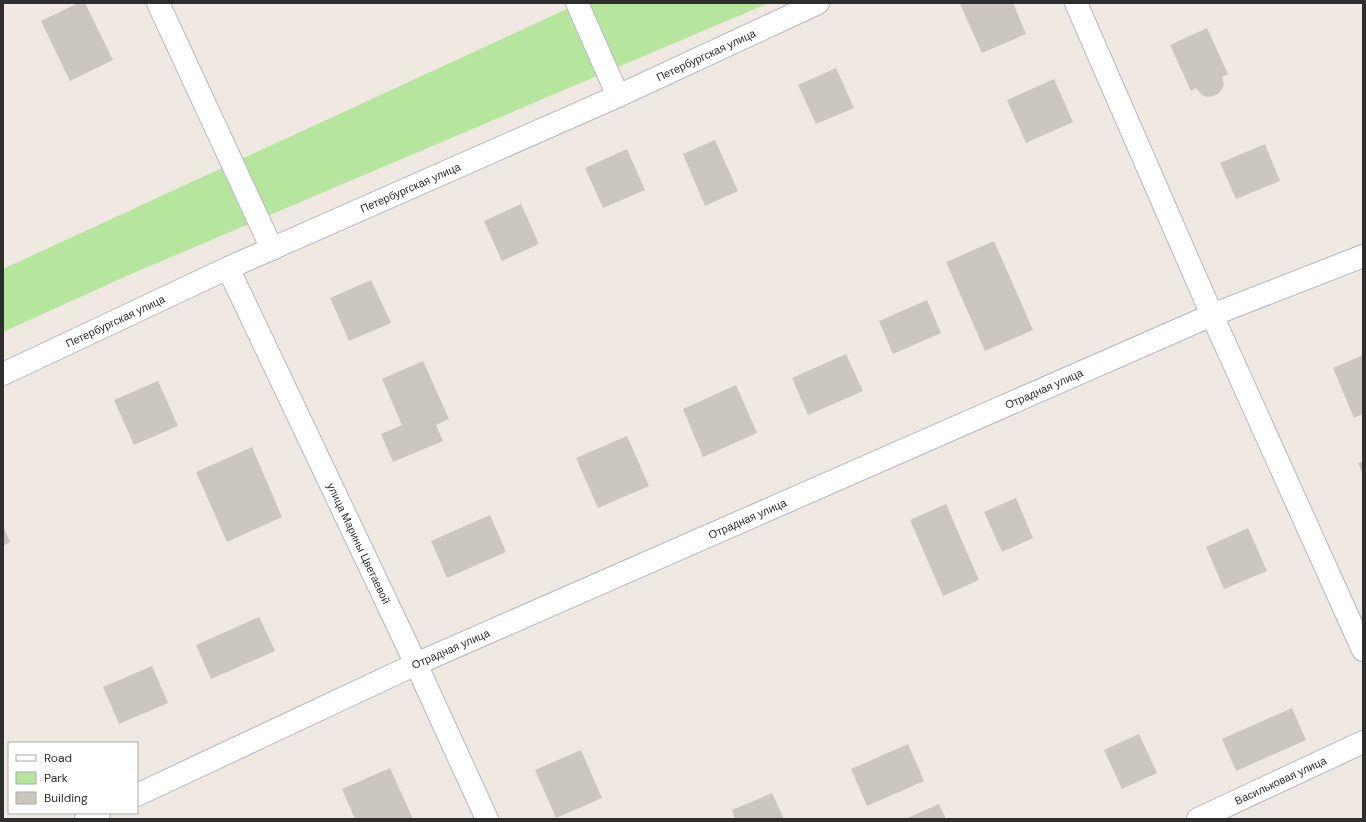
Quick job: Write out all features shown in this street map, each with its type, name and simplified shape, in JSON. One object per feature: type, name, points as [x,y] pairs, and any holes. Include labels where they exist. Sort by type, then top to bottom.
[{"type":"street","points":[[158,3],[272,249]]},
{"type":"street","points":[[577,3],[618,96]]},
{"type":"street","name":"Петербургская улица","points":[[3,374],[228,268],[618,96],[818,3]]},
{"type":"street","points":[[1076,3],[1212,315],[1363,650]]},
{"type":"street","name":"Отрадная улица","points":[[138,795],[416,664],[1212,315],[1363,256]]},
{"type":"street","name":"улица Марины Цветаевой","points":[[228,268],[416,664],[487,819]]},
{"type":"street","name":"Васильковая улица","points":[[1198,819],[1363,742]]},
{"type":"street","points":[[86,819],[97,814]]},
{"type":"green space","points":[[580,3],[769,3],[131,274],[3,332],[3,269]]},
{"type":"building","points":[[78,3],[85,3],[113,60],[70,81],[41,21]]},
{"type":"building","points":[[1013,3],[1026,34],[982,53],[960,4]]},
{"type":"building","points":[[1207,28],[1228,74],[1222,77],[1224,84],[1218,94],[1208,97],[1202,95],[1196,88],[1191,91],[1170,45]]},
{"type":"building","points":[[836,68],[854,108],[816,124],[798,85]]},
{"type":"building","points":[[1054,79],[1073,122],[1026,143],[1007,100]]},
{"type":"building","points":[[715,140],[738,191],[705,206],[683,154]]},
{"type":"building","points":[[1265,144],[1280,181],[1236,199],[1220,163]]},
{"type":"building","points":[[627,149],[645,190],[603,208],[585,168]]},
{"type":"building","points":[[521,204],[539,244],[502,261],[484,221]]},
{"type":"building","points":[[994,241],[1033,330],[985,351],[946,262]]},
{"type":"building","points":[[371,280],[391,323],[349,341],[330,298]]},
{"type":"building","points":[[927,300],[941,333],[893,354],[879,321]]},
{"type":"building","points":[[846,354],[863,391],[808,415],[792,378]]},
{"type":"building","points":[[1363,355],[1363,414],[1354,418],[1333,368]]},
{"type":"building","points":[[423,361],[449,419],[436,425],[443,441],[393,462],[381,434],[402,425],[382,379]]},
{"type":"building","points":[[158,381],[178,426],[134,445],[114,400]]},
{"type":"building","points":[[736,385],[757,433],[703,457],[683,409]]},
{"type":"building","points":[[627,436],[649,486],[598,508],[576,458]]},
{"type":"building","points":[[252,447],[282,517],[227,542],[196,472]]},
{"type":"building","points":[[1363,461],[1363,475],[1358,463]]},
{"type":"building","points":[[1016,498],[1033,538],[1002,552],[984,512]]},
{"type":"building","points":[[946,504],[979,580],[943,596],[910,520]]},
{"type":"building","points":[[490,515],[506,552],[447,578],[431,541]]},
{"type":"building","points":[[3,526],[10,542],[3,546]]},
{"type":"building","points":[[1248,528],[1267,571],[1224,589],[1206,547]]},
{"type":"building","points":[[259,617],[275,651],[211,679],[196,645]]},
{"type":"building","points":[[152,666],[168,703],[119,724],[103,687]]},
{"type":"building","points":[[1292,708],[1306,740],[1236,771],[1222,739]]},
{"type":"building","points":[[1139,734],[1157,773],[1122,789],[1104,750]]},
{"type":"building","points":[[908,744],[924,781],[867,806],[851,769]]},
{"type":"building","points":[[581,750],[602,798],[556,818],[535,770]]},
{"type":"building","points":[[390,768],[413,819],[355,819],[342,789]]},
{"type":"building","points":[[772,793],[784,819],[735,819],[732,810]]},
{"type":"building","points":[[939,804],[946,819],[905,819]]}]
